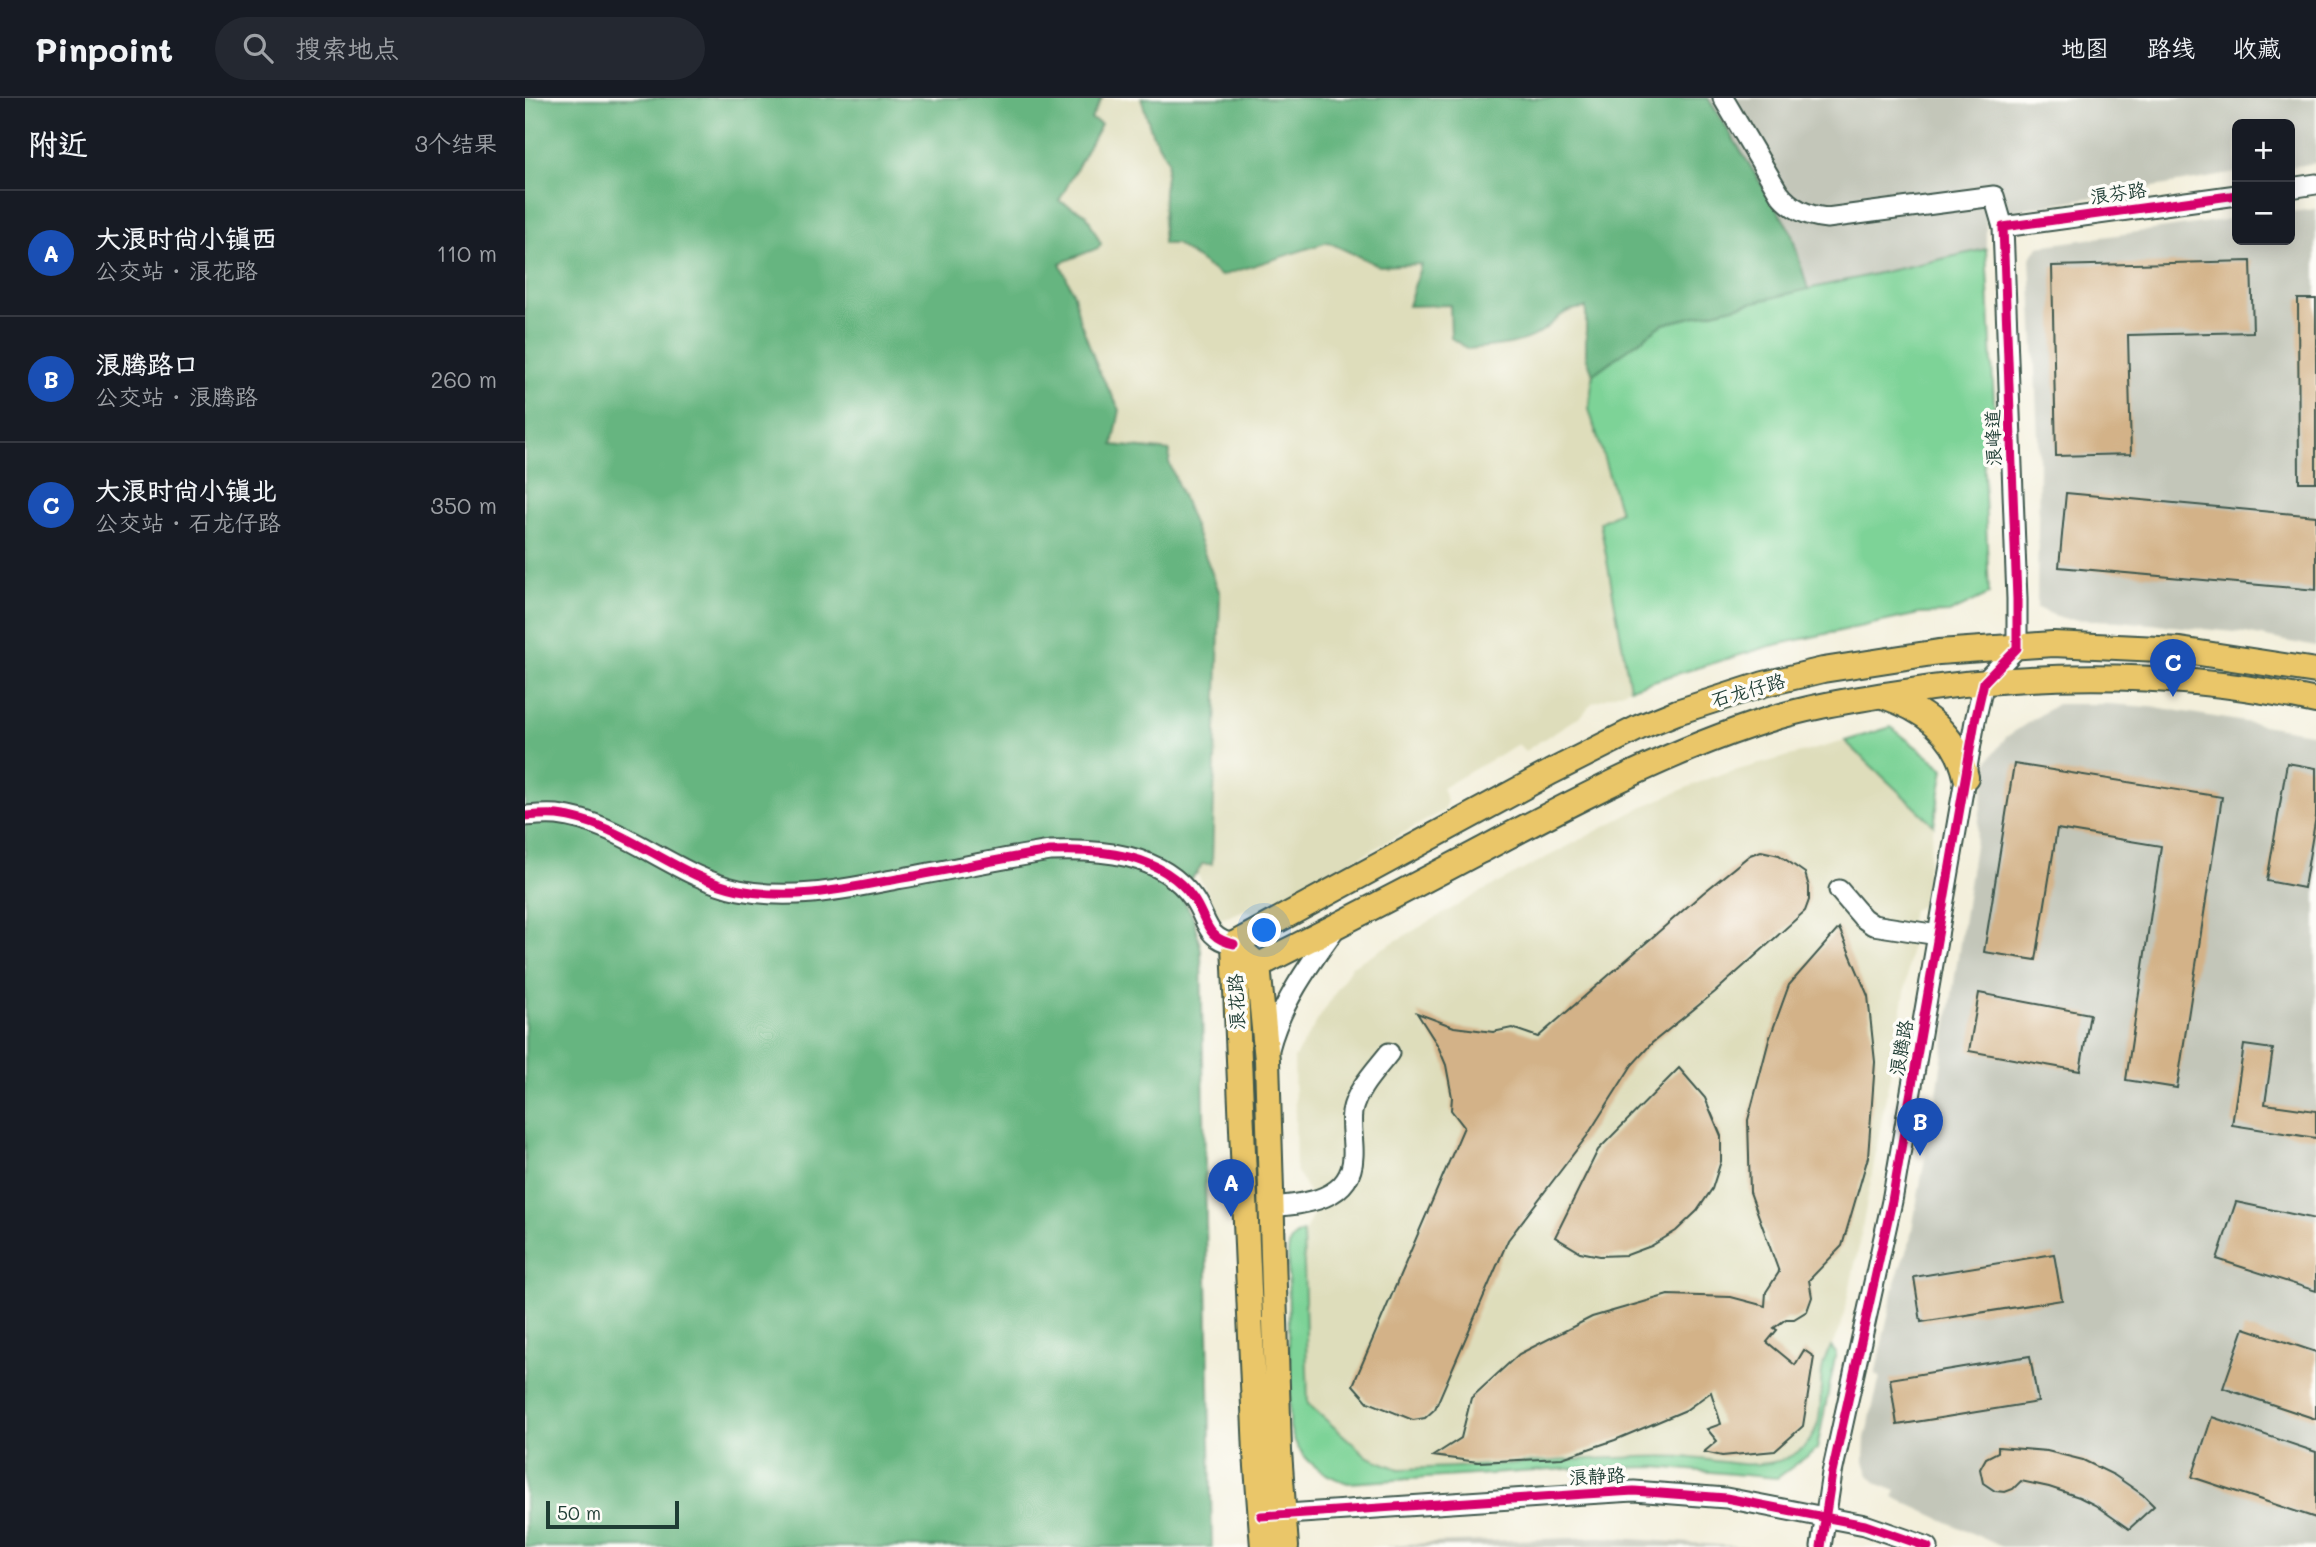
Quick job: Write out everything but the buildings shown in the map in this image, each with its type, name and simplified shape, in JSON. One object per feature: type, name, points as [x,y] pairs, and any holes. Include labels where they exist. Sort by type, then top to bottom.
[{"type":"main road","name":"石龙仔路","points":[[1234,944],[1551,772],[1640,727],[1764,684],[1823,670],[1939,652],[2053,644],[2125,645],[2180,650],[2316,671]]},
{"type":"main road","name":"石龙仔路","points":[[1235,977],[1569,805],[1691,748],[1787,715],[1882,695],[1984,682],[2051,677],[2148,678],[2233,687],[2316,701]]},
{"type":"main road","points":[[1882,695],[1919,712],[1947,734],[1963,761],[1966,777]]},
{"type":"main road","name":"浪花路","points":[[1234,944],[1258,965],[1266,1060],[1279,1451],[1272,1515],[1263,1547]]},
{"type":"main road","name":"浪花路","points":[[1234,944],[1255,1439],[1272,1515],[1286,1547]]},
{"type":"street","name":"浪峰道","points":[[1723,98],[1786,203],[1804,213],[1827,218],[1994,196],[2003,227],[2017,648]]},
{"type":"street","points":[[2295,187],[2316,184]]},
{"type":"street","name":"浪芬路","points":[[2003,227],[2232,196]]},
{"type":"street","points":[[1984,682],[2017,648]]},
{"type":"street","name":"浪腾路","points":[[1821,1547],[1832,1474],[1892,1201],[1972,733],[1984,682]]},
{"type":"street","points":[[525,816],[557,816],[594,825],[701,878],[739,890],[773,894],[851,888],[1050,851],[1082,850],[1115,854],[1167,872],[1194,900],[1207,928],[1215,937],[1222,942],[1234,944]]},
{"type":"street","points":[[1839,890],[1863,918],[1873,925],[1938,935]]},
{"type":"street","points":[[1266,1060],[1273,1035],[1289,998],[1338,925]]},
{"type":"street","points":[[1271,1207],[1312,1202],[1340,1189],[1346,1181],[1353,1158],[1353,1112],[1358,1096],[1389,1053]]},
{"type":"street","name":"浪静路","points":[[1272,1515],[1634,1492],[1726,1498],[1865,1525],[1929,1547]]},
{"type":"shaded area","points":[[1102,98],[1141,98],[1152,133],[1168,160],[1164,191],[1163,244],[1176,244],[1221,276],[1328,242],[1379,266],[1422,263],[1451,305],[1538,333],[1561,313],[1573,308],[1587,308],[1586,356],[1593,374],[1589,409],[1620,513],[1600,522],[1630,688],[1592,703],[1583,714],[1525,751],[1518,744],[1442,788],[1447,801],[1445,810],[1257,914],[1245,910],[1220,919],[1197,873],[1202,864],[1211,864],[1170,451],[1113,446],[1099,372],[1087,344],[1074,294],[1059,263],[1097,248],[1059,201],[1101,125],[1091,119]]},
{"type":"shaded area","points":[[1708,98],[2316,98],[2316,163],[2295,166],[2295,119],[2232,119],[2232,174],[1986,215],[1986,249],[1808,289],[1791,232]]},
{"type":"shaded area","points":[[2316,209],[2316,647],[2246,633],[2119,621],[2063,619],[2037,608],[2039,460],[2030,258],[2039,246],[2232,219],[2232,245],[2295,245],[2295,211]]},
{"type":"shaded area","points":[[2057,704],[2161,708],[2316,734],[2316,1547],[2002,1547],[1893,1497],[1896,1491],[1878,1484],[1869,1475],[1864,1462],[1865,1438],[1880,1377],[1875,1375],[1896,1279],[1910,1240],[1937,1093],[1988,761],[2006,737]]},
{"type":"shaded area","points":[[1845,741],[1934,825],[1922,905],[1912,911],[1906,936],[1911,942],[1906,986],[1858,1251],[1842,1322],[1835,1341],[1824,1357],[1821,1371],[1822,1411],[1814,1436],[1796,1453],[1771,1464],[1655,1457],[1399,1469],[1368,1457],[1308,1404],[1302,1238],[1314,1212],[1310,1194],[1296,1170],[1294,1058],[1352,966],[1479,893],[1644,806],[1712,777]]},
{"type":"shaded area","points":[[1600,1537],[1751,1547],[1385,1547],[1405,1544]]},
{"type":"green space","points":[[525,98],[1102,98],[1091,119],[1101,124],[1059,201],[1086,214],[1101,244],[1098,248],[1060,263],[1074,294],[1079,318],[1099,371],[1120,410],[1113,445],[1170,451],[1169,462],[1220,594],[1212,864],[1202,864],[1197,873],[1177,890],[1193,916],[1201,950],[1212,1547],[525,1547]]},
{"type":"green space","points":[[1141,98],[1708,98],[1791,232],[1808,289],[1663,324],[1593,374],[1586,356],[1586,308],[1565,313],[1546,329],[1522,341],[1468,349],[1451,338],[1450,305],[1408,306],[1421,264],[1379,266],[1328,242],[1221,276],[1176,244],[1163,244],[1164,191],[1168,161],[1152,133]]},
{"type":"green space","points":[[1986,249],[1996,440],[1983,449],[1989,594],[1949,613],[1919,614],[1770,646],[1630,688],[1600,522],[1620,512],[1589,409],[1593,374],[1663,324]]},
{"type":"green space","points":[[1891,727],[1944,769],[1934,825],[1845,741]]},
{"type":"green space","points":[[1303,1232],[1308,1404],[1368,1457],[1399,1469],[1655,1456],[1745,1464],[1771,1463],[1796,1453],[1809,1442],[1816,1429],[1822,1374],[1831,1347],[1836,1353],[1817,1449],[1777,1478],[1656,1467],[1567,1469],[1348,1483],[1328,1475],[1304,1455],[1290,1427],[1288,1253],[1292,1240]]},
{"type":"cycle path","points":[[1821,1547],[1832,1473],[1892,1201],[1975,721],[1984,682],[2017,648],[2003,227],[2232,196]]},
{"type":"cycle path","points":[[525,816],[553,815],[581,820],[626,838],[693,874],[739,890],[759,893],[799,894],[838,890],[1050,851],[1109,853],[1147,863],[1164,871],[1180,883],[1193,898],[1212,932],[1224,941],[1234,944]]},
{"type":"cycle path","points":[[1261,1516],[1634,1491],[1726,1498],[1865,1525],[1928,1547]]},
{"type":"place","name":"大浪时尚小镇北","points":[[2173,697]]},
{"type":"place","name":"浪腾路口","points":[[1920,1156]]},
{"type":"place","name":"大浪时尚小镇西","points":[[1231,1217]]}]
